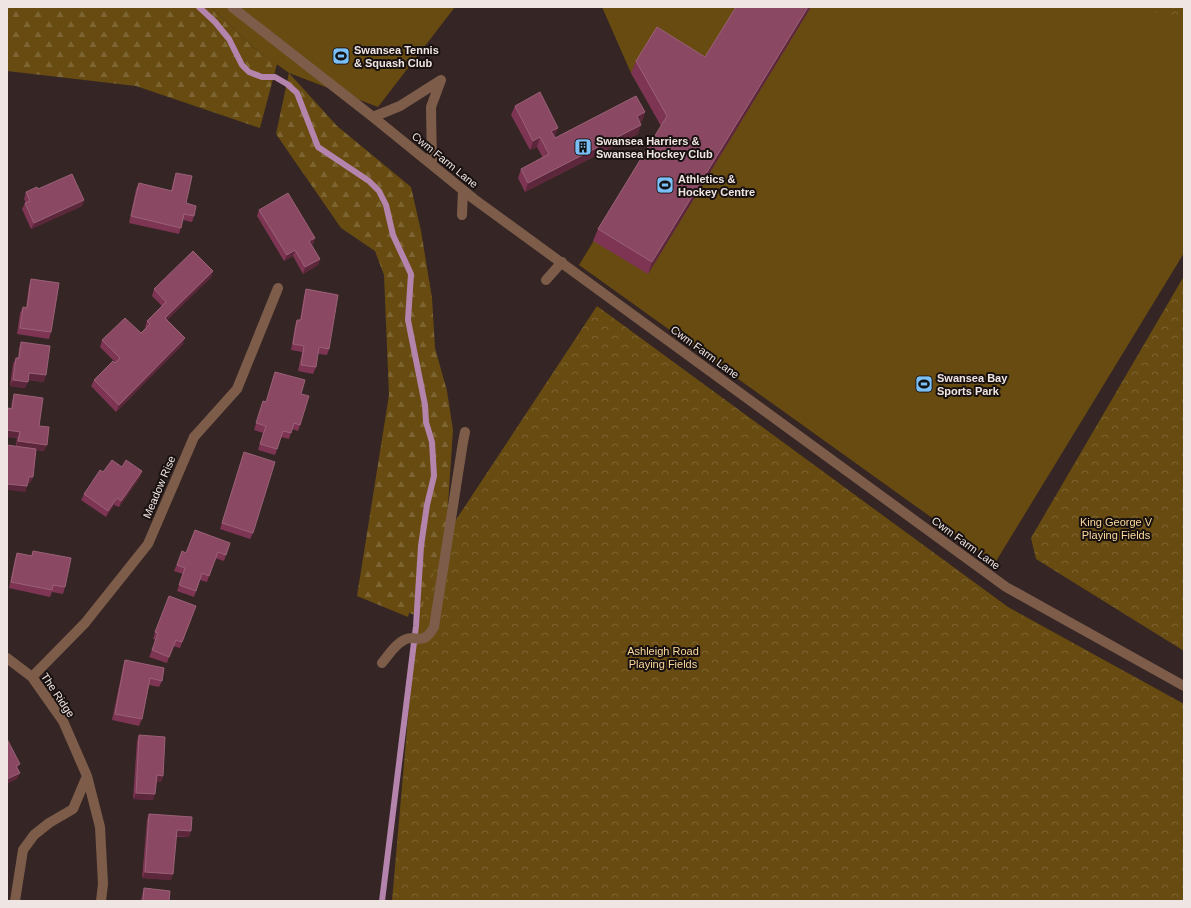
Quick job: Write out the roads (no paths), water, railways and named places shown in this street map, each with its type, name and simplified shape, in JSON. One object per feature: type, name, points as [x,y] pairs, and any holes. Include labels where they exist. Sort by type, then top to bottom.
[{"type":"street","name":"Cwm Farm Lane","points":[[232,7],[373,117],[463,190],[1006,587],[1184,686]]},
{"type":"street","points":[[373,117],[400,106],[441,80],[431,107],[432,165]]},
{"type":"street","points":[[462,215],[463,190]]},
{"type":"street","points":[[546,280],[562,262]]},
{"type":"street","name":"Meadow Rise","points":[[32,677],[85,623],[148,544],[194,437],[237,390],[278,288]]},
{"type":"street","points":[[382,663],[397,644],[406,638],[421,639],[430,635],[434,627],[465,432]]},
{"type":"street","name":"The Ridge","points":[[7,658],[32,677],[63,721],[87,776],[100,827],[103,884],[101,901]]},
{"type":"street","points":[[15,901],[23,850],[34,835],[49,823],[73,809],[87,776]]},
{"type":"waterway","points":[[199,7],[215,22],[229,39],[242,65],[249,72],[262,77],[275,77],[287,84],[297,93],[318,147],[369,181],[379,191],[386,205],[393,235],[411,274],[408,320],[425,405],[426,422],[432,442],[434,476],[427,505],[421,546],[416,626],[382,901]]},
{"type":"place","name":"Swansea Tennis & Squash Club","points":[[341,56]]},
{"type":"place","name":"Swansea Harriers & Swansea Hockey Club","points":[[583,147]]},
{"type":"place","name":"Athletics & Hockey Centre","points":[[665,185]]},
{"type":"place","name":"Swansea Bay Sports Park","points":[[924,384]]},
{"type":"park label","name":"King George V Playing Fields","points":[[1116,528]]},
{"type":"park label","name":"Ashleigh Road Playing Fields","points":[[663,657]]}]
